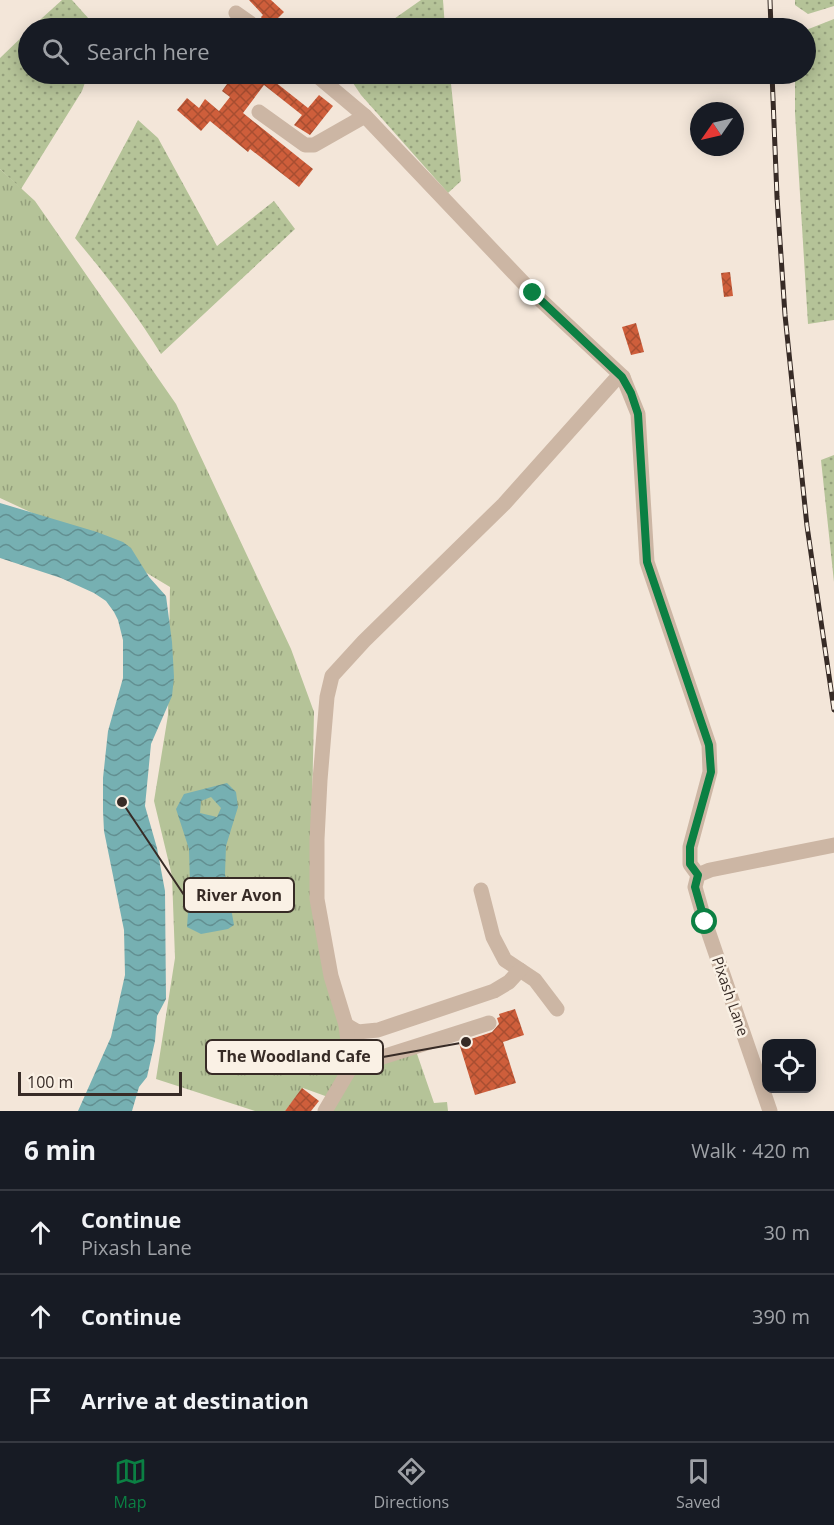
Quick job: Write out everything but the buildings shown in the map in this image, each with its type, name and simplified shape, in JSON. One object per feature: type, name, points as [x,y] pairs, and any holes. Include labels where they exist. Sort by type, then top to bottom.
[{"type":"street","points":[[236,12],[244,18]]},
{"type":"street","points":[[325,1111],[351,1067],[346,1025],[330,976],[317,900],[320,780],[327,697],[332,676],[364,641],[504,504],[614,381],[622,377],[533,293],[365,116],[327,84]]},
{"type":"street","points":[[259,112],[305,145],[314,145],[365,116]]},
{"type":"street","name":"Pixash Lane","points":[[622,377],[638,414],[647,562],[709,745],[711,772],[690,847],[690,864],[698,875],[695,887],[705,922],[770,1111]]},
{"type":"street","points":[[698,875],[710,870],[834,845]]},
{"type":"street","points":[[481,890],[493,937],[505,960],[535,980],[557,1008]]},
{"type":"street","points":[[346,1025],[358,1032],[378,1030],[494,992],[509,982],[520,970]]},
{"type":"street","points":[[351,1067],[489,1023]]},
{"type":"green space","points":[[62,0],[72,0],[88,18],[42,18]]},
{"type":"green space","points":[[421,0],[443,0],[444,18],[395,18]]},
{"type":"green space","points":[[795,0],[834,0],[834,6],[808,14],[795,5]]},
{"type":"green space","points":[[834,19],[834,320],[808,324],[795,84],[816,84],[816,26]]},
{"type":"green space","points":[[18,41],[18,84],[84,84],[21,189],[0,169],[0,58]]},
{"type":"green space","points":[[354,84],[451,84],[461,181],[448,193]]},
{"type":"green space","points":[[138,120],[158,138],[217,246],[274,201],[295,229],[161,354],[120,294],[75,238]]},
{"type":"green space","points":[[0,169],[35,201],[176,404],[291,649],[314,712],[310,897],[350,1066],[416,1051],[434,1103],[447,1102],[448,1111],[329,1111],[328,1097],[303,1088],[285,1111],[255,1111],[156,1079],[175,958],[172,876],[154,801],[168,715],[170,587],[95,542],[0,498]]},
{"type":"green space","points":[[834,455],[834,582],[821,460]]},
{"type":"water","points":[[0,503],[123,542],[131,548],[149,577],[166,596],[174,677],[172,696],[151,744],[145,806],[157,848],[165,891],[166,999],[157,1016],[155,1041],[147,1077],[139,1087],[132,1111],[78,1111],[111,1037],[125,975],[124,930],[104,831],[103,811],[103,778],[108,731],[123,678],[123,640],[114,612],[106,601],[94,593],[61,578],[0,558]]},
{"type":"water","points":[[227,783],[236,792],[238,807],[226,846],[225,874],[234,925],[228,929],[201,934],[187,927],[190,884],[189,849],[176,809],[184,794]],"holes":[[[211,797],[221,808],[217,817],[200,813],[201,801]]]},
{"type":"railway","points":[[770,0],[771,18]]},
{"type":"railway","points":[[772,84],[785,315],[807,526],[834,710]]},
{"type":"place","name":"River Avon","points":[[122,802]]},
{"type":"place","name":"The Woodland Cafe","points":[[466,1042]]},
{"type":"route","points":[[533,293],[622,377],[631,393],[638,414],[647,562],[709,745],[711,772],[690,847],[690,864],[698,875],[695,887],[705,922]]}]
